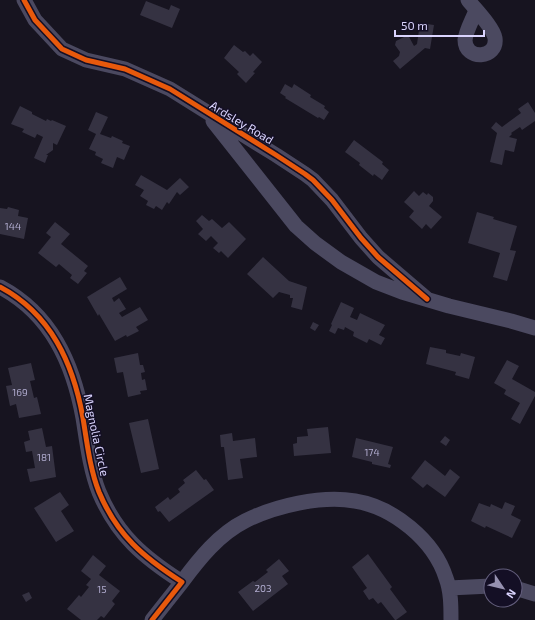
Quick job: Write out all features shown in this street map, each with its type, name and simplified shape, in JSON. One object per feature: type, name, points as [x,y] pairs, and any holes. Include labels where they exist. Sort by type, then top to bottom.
[{"type":"street","name":"Ardsley Road","points":[[24,0],[35,20],[62,49],[86,60],[114,65],[179,94],[313,180],[332,200],[369,248],[427,299]]},
{"type":"street","name":"Ardsley Road","points":[[206,112],[269,191],[286,215],[315,243],[341,262],[362,275],[395,290],[535,328]]},
{"type":"street","name":"Magnolia Circle","points":[[0,287],[21,300],[34,311],[48,328],[63,354],[71,371],[77,392],[98,490],[123,535],[152,562],[182,582]]},
{"type":"street","points":[[152,620],[182,582],[221,538],[246,521],[266,512],[284,506],[323,500],[348,500],[382,509],[408,526],[421,538],[434,554],[443,569],[449,588],[451,620]]},
{"type":"street","points":[[449,588],[483,586]]},
{"type":"street","points":[[523,590],[535,594]]},
{"type":"building","points":[[146,1],[169,10],[171,5],[180,9],[172,28],[140,15]]},
{"type":"building","points":[[420,23],[434,25],[430,49],[425,48],[400,69],[393,61],[399,56],[400,52],[395,45],[396,41],[408,35],[414,46],[417,44]]},
{"type":"building","points":[[234,45],[243,52],[245,51],[250,56],[253,53],[262,62],[246,83],[237,74],[239,72],[224,58]]},
{"type":"building","points":[[285,84],[292,88],[294,84],[311,95],[310,97],[325,106],[324,108],[329,112],[324,120],[319,117],[318,118],[285,98],[286,97],[280,93]]},
{"type":"building","points":[[528,102],[535,113],[535,121],[522,130],[520,127],[511,133],[512,134],[509,137],[517,139],[514,152],[505,150],[502,165],[490,162],[497,133],[491,128],[496,122],[502,127],[521,113],[518,109]]},
{"type":"building","points":[[20,106],[46,121],[47,119],[52,120],[66,126],[57,145],[53,143],[53,150],[46,155],[48,155],[45,163],[34,158],[43,137],[37,134],[35,138],[22,132],[24,129],[11,124]]},
{"type":"building","points":[[96,112],[108,117],[100,134],[111,138],[112,136],[123,141],[122,143],[130,146],[124,160],[117,157],[113,168],[101,163],[103,159],[95,155],[96,152],[89,149],[96,134],[88,130]]},
{"type":"building","points":[[354,140],[383,162],[382,164],[389,170],[382,180],[374,174],[373,176],[359,165],[360,163],[345,152]]},
{"type":"building","points":[[141,175],[167,190],[180,178],[189,187],[180,195],[177,192],[169,204],[167,202],[162,210],[156,206],[154,209],[146,205],[148,201],[140,196],[144,190],[135,185]]},
{"type":"building","points":[[414,191],[419,196],[423,192],[427,195],[428,193],[433,197],[433,201],[429,206],[442,217],[431,229],[426,224],[422,229],[409,217],[414,211],[404,202]]},
{"type":"building","points":[[8,207],[19,210],[18,216],[28,218],[24,239],[0,234],[0,208],[7,209]]},
{"type":"building","points":[[477,212],[494,217],[493,219],[517,226],[510,250],[516,251],[507,281],[493,277],[500,253],[468,243]]},
{"type":"building","points":[[202,215],[209,221],[212,219],[222,228],[229,222],[246,239],[228,258],[221,251],[219,253],[213,248],[218,243],[211,236],[206,241],[198,234],[203,229],[196,221]]},
{"type":"building","points":[[55,222],[70,234],[61,244],[88,266],[84,271],[87,273],[78,284],[70,278],[72,275],[59,264],[56,267],[38,253],[51,237],[46,233]]},
{"type":"building","points":[[263,257],[289,281],[307,287],[302,310],[291,307],[293,298],[290,298],[290,295],[279,292],[273,298],[247,274]]},
{"type":"building","points":[[120,277],[127,289],[112,298],[114,302],[119,298],[126,309],[119,313],[122,317],[140,307],[148,320],[136,327],[139,331],[127,337],[126,335],[115,341],[87,297]]},
{"type":"building","points":[[341,302],[354,308],[350,317],[357,320],[360,313],[385,325],[379,335],[385,338],[381,345],[369,339],[367,343],[353,336],[354,332],[345,327],[344,330],[338,328],[335,334],[329,331]]},
{"type":"building","points":[[313,322],[319,325],[315,331],[310,328]]},
{"type":"building","points":[[430,347],[446,350],[446,353],[460,356],[461,353],[475,357],[469,379],[455,375],[456,372],[426,364]]},
{"type":"building","points":[[138,353],[140,365],[143,365],[145,372],[141,373],[142,380],[145,379],[147,390],[140,391],[141,394],[128,397],[123,372],[117,373],[114,358]]},
{"type":"building","points":[[507,360],[519,366],[512,379],[535,392],[535,396],[520,424],[511,419],[520,403],[504,394],[506,390],[494,383]]},
{"type":"building","points":[[31,363],[35,380],[30,381],[34,398],[37,397],[41,414],[19,418],[16,404],[10,406],[6,386],[12,385],[8,368]]},
{"type":"building","points":[[148,419],[159,469],[141,473],[129,423]]},
{"type":"building","points":[[328,427],[331,453],[294,456],[293,444],[297,443],[297,437],[308,436],[307,429]]},
{"type":"building","points":[[42,428],[46,447],[52,446],[56,477],[30,482],[27,469],[35,468],[32,451],[26,452],[24,442],[30,440],[28,431]]},
{"type":"building","points":[[232,433],[233,441],[255,438],[257,457],[240,459],[243,478],[228,480],[224,447],[221,447],[220,435]]},
{"type":"building","points":[[445,436],[450,440],[446,446],[440,442]]},
{"type":"building","points":[[356,438],[393,447],[388,464],[391,465],[390,468],[352,457]]},
{"type":"building","points":[[425,460],[445,476],[450,469],[460,477],[445,497],[427,484],[423,488],[411,478]]},
{"type":"building","points":[[196,470],[204,480],[206,479],[214,490],[169,522],[160,511],[158,512],[155,507],[168,497],[170,500],[180,492],[178,489],[185,483],[183,480]]},
{"type":"building","points":[[60,492],[69,505],[61,511],[74,531],[56,542],[34,508]]},
{"type":"building","points":[[505,502],[515,506],[511,515],[521,520],[512,538],[471,521],[479,503],[490,507],[491,504],[502,509]]},
{"type":"building","points":[[368,554],[392,587],[390,589],[407,612],[396,620],[381,602],[378,604],[373,598],[369,600],[363,591],[367,588],[352,567]]},
{"type":"building","points":[[93,555],[106,566],[99,575],[120,591],[112,601],[115,604],[104,618],[101,616],[97,620],[81,620],[67,609],[79,595],[81,597],[89,587],[86,585],[91,579],[81,571]]},
{"type":"building","points":[[279,559],[289,571],[282,576],[288,584],[253,611],[238,592],[268,572],[266,570]]},
{"type":"building","points":[[29,592],[32,598],[26,602],[22,595]]},
{"type":"cycle path","points":[[24,0],[35,20],[62,49],[86,60],[125,69],[170,89],[305,174],[313,180],[332,200],[361,238],[378,257],[427,299]]},
{"type":"cycle path","points":[[0,287],[18,298],[33,311],[57,342],[66,360],[79,398],[93,474],[99,492],[114,521],[143,554],[182,582],[152,620]]}]
